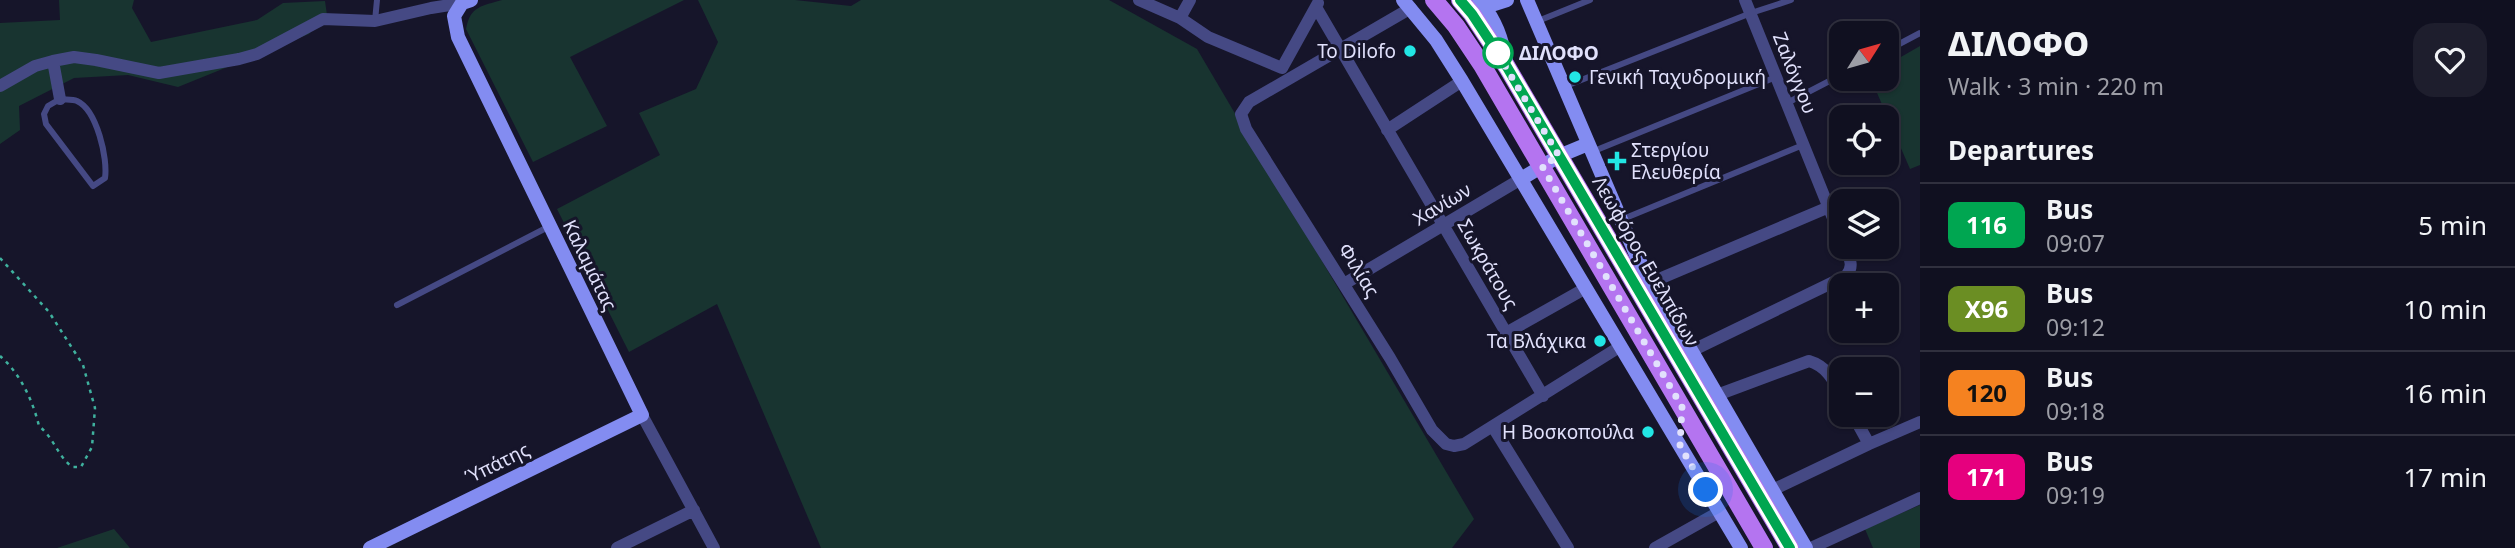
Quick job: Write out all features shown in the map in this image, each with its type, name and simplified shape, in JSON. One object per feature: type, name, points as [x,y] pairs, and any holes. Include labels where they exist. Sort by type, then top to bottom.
[{"type":"main road","points":[[1434,0],[1470,45],[1764,548]]},
{"type":"main road","name":"Λεωφόρος Ευελπίδων","points":[[1460,0],[1507,67],[1559,156],[1629,259],[1766,493],[1790,548]]},
{"type":"street","points":[[1139,0],[1180,18],[1208,37],[1287,73],[1340,50],[1407,4],[1437,40],[1741,548]]},
{"type":"street","points":[[1180,18],[1190,0]]},
{"type":"street","points":[[1507,0],[1482,4],[1502,38],[1507,67]]},
{"type":"street","points":[[1527,0],[1621,220],[1629,259],[1652,282],[1685,354],[1717,395],[1766,493],[1809,548],[1920,498]]},
{"type":"street","name":"Ζαλόγγου","points":[[1745,0],[1829,207]]},
{"type":"street","points":[[0,86],[35,66],[74,57],[159,73],[239,59],[257,54],[323,19],[375,21],[466,2]]},
{"type":"street","name":"Καλαμάτας","points":[[466,2],[454,16],[458,37],[642,415],[714,548]]},
{"type":"street","points":[[1287,73],[1317,4]]},
{"type":"street","name":"Σωκράτους","points":[[1317,4],[1340,50],[1543,396]]},
{"type":"street","points":[[1437,40],[1456,26]]},
{"type":"street","points":[[53,61],[60,99]]},
{"type":"street","name":"Φιλίας","points":[[1287,73],[1249,102],[1241,114],[1246,129],[1432,430],[1446,444],[1454,446],[1464,444],[1493,427]]},
{"type":"street","points":[[1387,130],[1462,81]]},
{"type":"street","name":"Χανίων","points":[[1344,284],[1559,156],[1573,143],[1589,144]]},
{"type":"street","points":[[1652,282],[1829,207]]},
{"type":"street","points":[[1577,273],[1583,237]]},
{"type":"street","points":[[1685,354],[1846,275],[1851,270],[1850,259]]},
{"type":"street","points":[[1506,333],[1586,288]]},
{"type":"street","points":[[1568,548],[1493,427],[1621,346]]},
{"type":"street","points":[[1717,395],[1809,361],[1819,364],[1829,375]]},
{"type":"street","points":[[1680,446],[1682,407]]},
{"type":"street","name":"Ύπάτης","points":[[370,548],[642,415]]},
{"type":"street","points":[[1766,493],[1920,422]]},
{"type":"street","points":[[1860,427],[1869,444]]},
{"type":"street","points":[[617,548],[694,510]]},
{"type":"street","points":[[1655,548],[1720,512]]},
{"type":"lane","points":[[375,21],[377,0]]},
{"type":"lane","points":[[1536,22],[1590,0]]},
{"type":"lane","points":[[1564,87],[1751,13],[1791,0]]},
{"type":"lane","points":[[1899,44],[1920,33]]},
{"type":"lane","points":[[1589,144],[1776,78]]},
{"type":"lane","points":[[1787,103],[1829,81]]},
{"type":"lane","points":[[60,99],[76,101],[86,108],[95,123],[107,166],[105,178],[93,186],[46,124],[44,114],[48,106],[60,99]]},
{"type":"lane","points":[[1621,220],[1803,145]]},
{"type":"lane","points":[[397,305],[550,226]]},
{"type":"path","points":[[0,258],[49,312],[83,365],[95,408],[92,447],[81,467],[72,467],[61,458],[50,435],[39,426],[34,407],[10,365],[0,356]]},
{"type":"green space","points":[[59,0],[134,0],[132,8],[151,42],[257,20],[283,3],[325,1],[327,15],[309,34],[178,87],[128,75],[74,78],[19,106],[20,130],[0,144],[0,23],[60,20]]},
{"type":"green space","points":[[502,0],[684,0],[570,57],[607,126],[533,162],[466,29],[474,11]]},
{"type":"green space","points":[[698,0],[795,0],[851,6],[861,0],[1109,0],[1197,49],[1474,519],[1452,548],[821,548],[717,304],[629,352],[557,209],[660,155],[639,113],[696,89],[718,42]]},
{"type":"green space","points":[[1920,46],[1920,165],[1910,169],[1899,144],[1899,105],[1882,105],[1876,91],[1899,91],[1899,58]]},
{"type":"green space","points":[[1920,505],[1920,548],[1873,548],[1865,529]]},
{"type":"green space","points":[[114,529],[130,548],[57,548]]},
{"type":"bus line","name":"116","points":[[1460,0],[1507,67],[1790,548]]},
{"type":"place","name":"To Dilofo","points":[[1410,51]]},
{"type":"place","name":"ΔΙΛΟΦΟ","points":[[1498,53]]},
{"type":"place","name":"Γενική Ταχυδρομική","points":[[1575,77]]},
{"type":"place","name":"Στεργίου Ελευθερία","points":[[1617,161]]},
{"type":"place","name":"Τα Βλάχικα","points":[[1600,341]]},
{"type":"place","name":"Η Βοσκοπούλα","points":[[1648,432]]},
{"type":"route","points":[[1498,53],[1495,49],[1559,156],[1542,166],[1682,407],[1680,446],[1706,490]]}]
